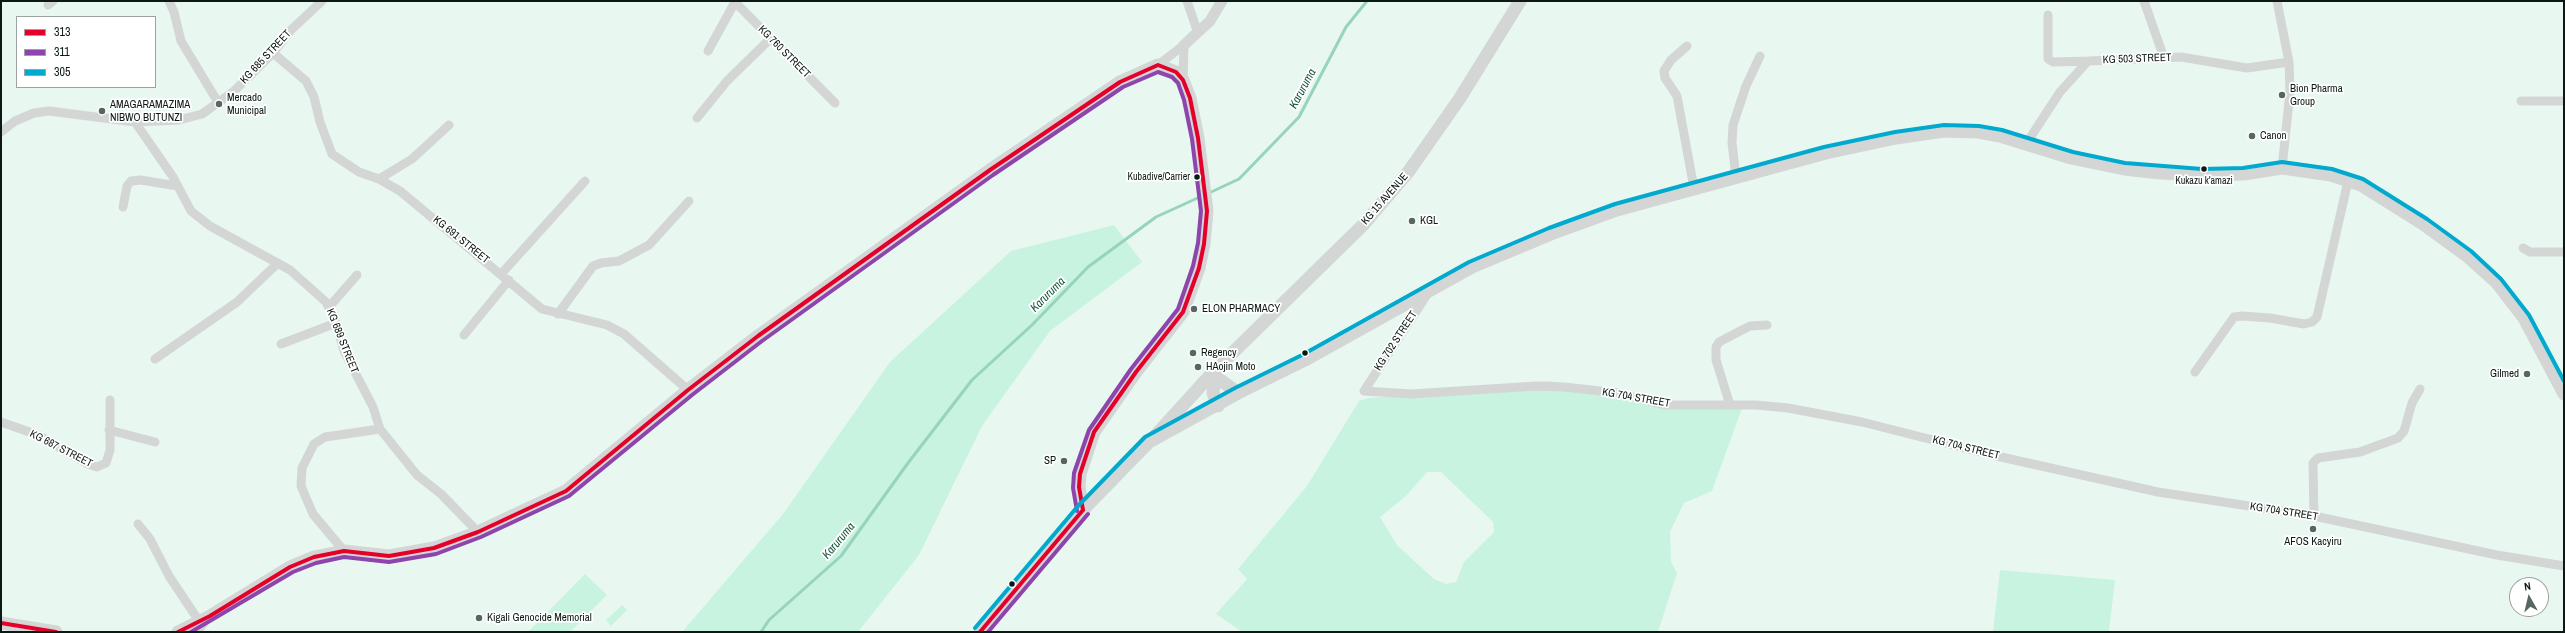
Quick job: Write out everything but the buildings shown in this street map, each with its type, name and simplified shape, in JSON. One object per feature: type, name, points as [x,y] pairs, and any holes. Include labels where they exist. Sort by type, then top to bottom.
[{"type":"main road","name":"KG 15 AVENUE","points":[[980,632],[1083,510],[1149,442],[1197,389],[1216,372],[1364,224],[1409,171],[1453,110],[1520,1]]},
{"type":"main road","points":[[178,632],[202,623],[290,567],[314,557],[344,551],[390,556],[434,548],[478,532],[566,492],[688,390],[758,336],[997,166],[1120,82],[1158,65],[1176,72],[1183,80],[1190,98],[1198,138],[1207,211],[1204,244],[1199,268],[1183,312],[1127,384],[1094,432],[1080,480],[1083,510]]},
{"type":"main road","points":[[1149,442],[1218,406],[1238,393],[1305,360],[1472,267],[1550,234],[1617,210],[1826,153],[1896,138],[1944,131],[1978,132],[2026,144],[2071,158],[2160,174],[2244,174],[2282,168],[2331,175],[2361,185],[2423,224],[2467,256],[2497,282],[2524,318],[2564,394]]},
{"type":"main road","points":[[1216,372],[1238,393]]},
{"type":"main road","points":[[1216,372],[1213,393],[1218,406]]},
{"type":"main road","points":[[1197,389],[1200,415]]},
{"type":"main road","points":[[1,623],[56,632]]},
{"type":"street","points":[[169,1],[174,12],[181,41],[219,104]]},
{"type":"street","name":"KG 685 STREET","points":[[1,132],[15,121],[34,113],[49,111],[135,122],[179,120],[202,114],[219,104],[273,53],[291,30],[322,1]]},
{"type":"street","points":[[708,51],[735,1]]},
{"type":"street","name":"KG 760 STREET","points":[[735,1],[770,39],[835,103]]},
{"type":"street","points":[[1187,1],[1198,32]]},
{"type":"street","points":[[1158,65],[1184,45],[1210,21],[1222,1]]},
{"type":"street","points":[[2144,1],[2164,58]]},
{"type":"street","points":[[2278,1],[2289,62],[2290,92],[2282,168]]},
{"type":"street","points":[[2048,15],[2048,59],[2053,62],[2088,61]]},
{"type":"street","points":[[696,118],[727,81],[770,39]]},
{"type":"street","points":[[1183,80],[1184,45]]},
{"type":"street","points":[[1687,46],[1671,60],[1664,71],[1665,78],[1677,96],[1694,188]]},
{"type":"street","name":"KG 691 STREET","points":[[273,53],[306,80],[314,97],[320,122],[332,154],[359,172],[379,179],[400,191],[419,205],[502,273],[542,309],[607,325],[624,334],[688,390]]},
{"type":"street","points":[[1736,177],[1732,143],[1733,125],[1746,86],[1760,56]]},
{"type":"street","name":"KG 503 STREET","points":[[2026,144],[2060,92],[2088,61],[2123,58],[2181,57],[2247,68],[2289,62]]},
{"type":"street","points":[[2521,101],[2564,101]]},
{"type":"street","name":"KG 689 STREET","points":[[135,122],[177,186],[191,211],[210,226],[290,270],[329,307],[336,323],[344,351],[373,407],[380,429],[417,475],[441,494],[478,532]]},
{"type":"street","points":[[379,179],[412,158],[449,125]]},
{"type":"street","points":[[123,207],[127,186],[131,181],[141,180],[177,186]]},
{"type":"street","points":[[502,273],[585,181]]},
{"type":"street","points":[[2195,372],[2234,317],[2242,316],[2270,318],[2304,324],[2312,322],[2316,317],[2348,181]]},
{"type":"street","points":[[558,314],[593,266],[606,262],[619,261],[649,245],[689,201]]},
{"type":"street","points":[[2523,248],[2530,252],[2564,252]]},
{"type":"street","points":[[156,359],[237,302],[278,264]]},
{"type":"street","points":[[329,307],[357,275]]},
{"type":"street","points":[[464,335],[509,280]]},
{"type":"street","name":"KG 702 STREET","points":[[1364,391],[1429,291]]},
{"type":"street","points":[[281,344],[336,323]]},
{"type":"street","points":[[1730,405],[1716,360],[1716,347],[1719,342],[1750,326],[1768,324]]},
{"type":"street","name":"KG 704 STREET","points":[[1364,391],[1411,394],[1536,386],[1564,387],[1619,393],[1664,404],[1730,405],[1803,411],[1862,422],[1992,455],[2158,492],[2314,516],[2497,555],[2564,566]]},
{"type":"street","points":[[2314,516],[2313,463],[2318,458],[2360,452],[2398,438],[2404,431],[2412,403],[2420,389]]},
{"type":"street","name":"KG 687 STREET","points":[[1,422],[38,435],[88,464],[97,467],[106,463],[110,450],[110,400]]},
{"type":"street","points":[[344,551],[313,514],[301,486],[302,468],[314,444],[325,437],[380,429]]},
{"type":"street","points":[[109,430],[155,442]]},
{"type":"street","points":[[138,524],[150,539],[169,576],[202,623]]},
{"type":"green space","points":[[1114,225],[1142,262],[1050,331],[982,426],[919,555],[858,632],[682,632],[783,514],[890,362],[1011,251]]},
{"type":"green space","points":[[1548,381],[1594,387],[1669,408],[1742,408],[1712,491],[1684,503],[1670,532],[1671,562],[1677,573],[1658,632],[1242,632],[1216,614],[1247,579],[1238,569],[1307,486],[1359,401],[1368,398],[1452,392]],"holes":[[[1427,472],[1441,472],[1493,522],[1494,532],[1464,562],[1456,582],[1446,584],[1434,579],[1397,545],[1380,517],[1406,496]]]},
{"type":"green space","points":[[2000,570],[2115,580],[2109,632],[1993,632]]},
{"type":"green space","points":[[585,574],[607,595],[570,632],[528,632]]},
{"type":"green space","points":[[622,605],[627,610],[611,626],[606,620]]},
{"type":"waterway","name":"Karuruma","points":[[1209,193],[1239,179],[1299,117],[1346,27],[1367,1]]},
{"type":"waterway","name":"Karuruma","points":[[761,632],[769,620],[841,556],[908,463],[972,380],[1032,325],[1088,267],[1156,217],[1202,196]]},
{"type":"transit line","name":"313","points":[[178,632],[210,616],[290,567],[314,557],[344,551],[389,556],[434,548],[478,532],[566,491],[688,390],[758,336],[990,170],[1120,82],[1158,65],[1176,72],[1183,80],[1190,98],[1198,138],[1207,211],[1204,244],[1199,268],[1183,312],[1136,372],[1094,432],[1080,474],[1079,487],[1083,510]]},
{"type":"transit line","name":"311","points":[[191,632],[293,572],[316,563],[344,557],[389,562],[436,554],[481,537],[569,496],[692,395],[762,341],[993,175],[1123,87],[1158,72],[1172,77],[1178,83],[1184,100],[1192,139],[1201,211],[1198,243],[1193,266],[1178,309],[1131,369],[1089,430],[1074,473],[1073,488],[1077,511]]},
{"type":"transit line","name":"305","points":[[975,628],[1078,506],[1145,437],[1235,388],[1302,355],[1469,262],[1549,228],[1615,204],[1824,147],[1895,132],[1944,125],[1979,126],[2002,130],[2073,152],[2125,163],[2202,169],[2243,168],[2282,162],[2332,169],[2363,179],[2427,219],[2471,251],[2501,279],[2529,315],[2564,381]]},
{"type":"transit line","name":"313","points":[[980,632],[1083,510]]},
{"type":"transit line","name":"311","points":[[988,632],[1088,514]]},
{"type":"transit line","name":"313","points":[[1,623],[56,632]]},
{"type":"place","name":"Bion Pharma Group","points":[[2282,95]]},
{"type":"place","name":"Mercado Municipal","points":[[219,104]]},
{"type":"place","name":"AMAGARAMAZIMA NIBWO BUTUNZI","points":[[102,111]]},
{"type":"place","name":"Canon","points":[[2252,136]]},
{"type":"place","name":"Kukazu k'amazi","points":[[2204,169]]},
{"type":"place","name":"Kubadive/Carrier","points":[[1197,177]]},
{"type":"place","name":"KGL","points":[[1412,221]]},
{"type":"place","name":"ELON PHARMACY","points":[[1194,309]]},
{"type":"place","name":"Regency","points":[[1193,353]]},
{"type":"place","name":"HAojin Moto","points":[[1198,367]]},
{"type":"place","name":"Gilmed","points":[[2527,374]]},
{"type":"place","name":"SP","points":[[1064,461]]},
{"type":"place","name":"AFOS Kacyiru","points":[[2313,529]]},
{"type":"place","name":"Kigali Genocide Memorial","points":[[479,618]]}]
